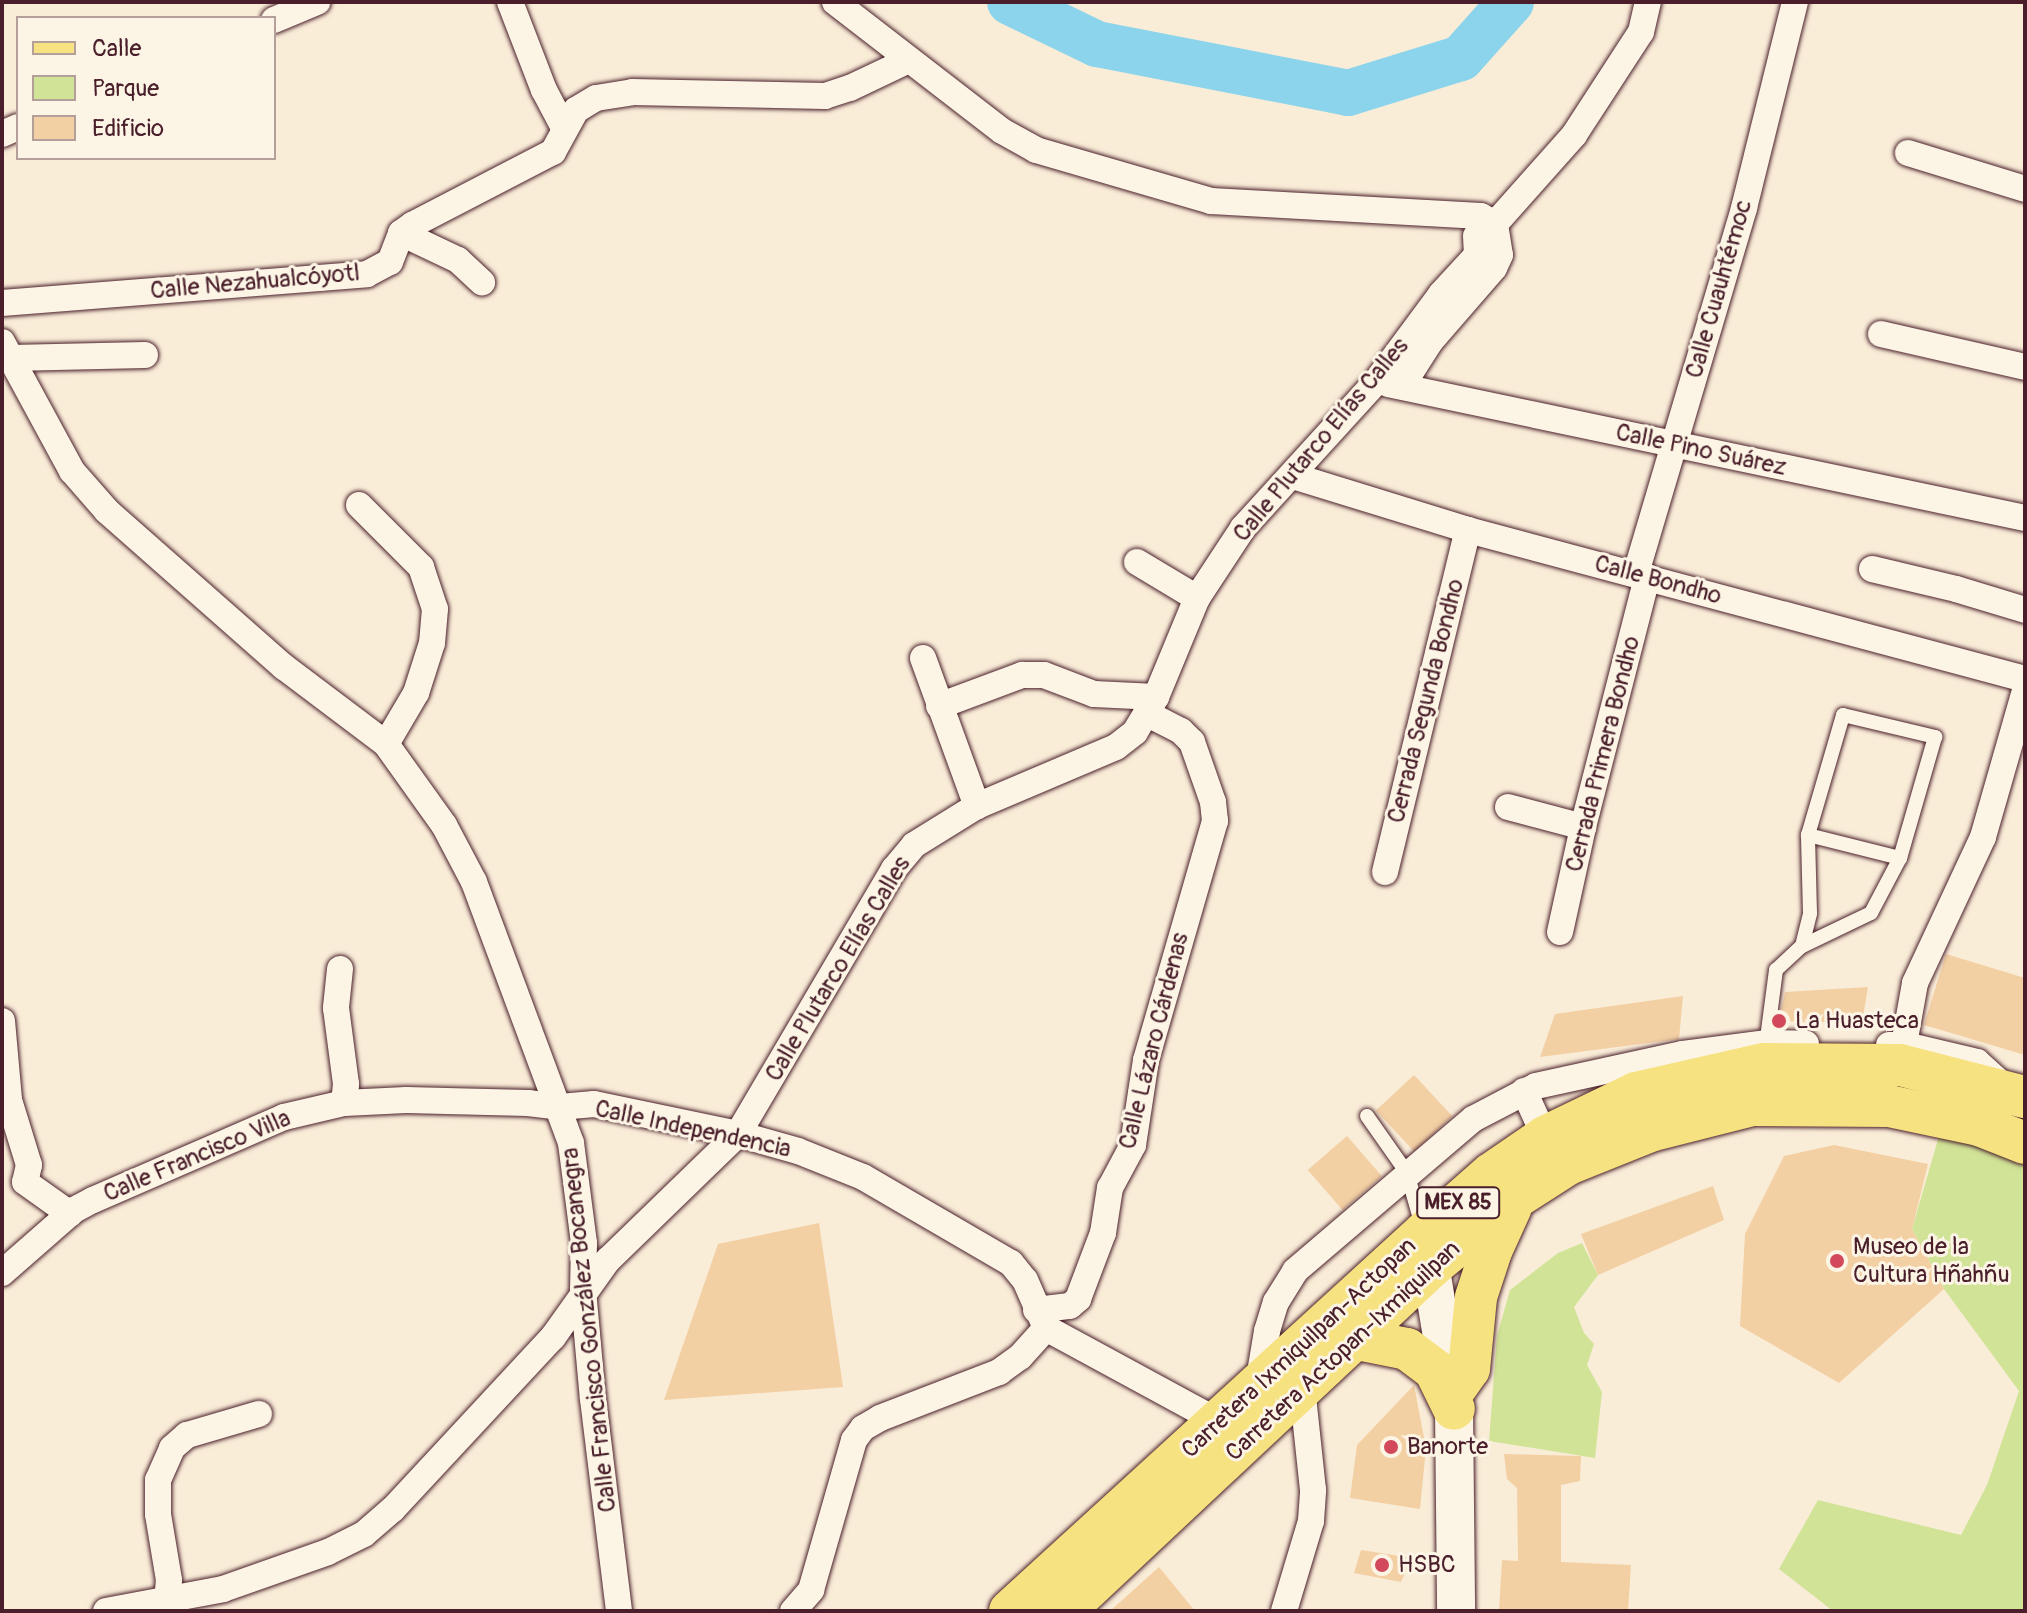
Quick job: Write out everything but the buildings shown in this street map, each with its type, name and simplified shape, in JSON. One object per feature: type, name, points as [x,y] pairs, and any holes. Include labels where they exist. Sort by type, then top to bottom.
[{"type":"main road","name":"Carretera Ixmiquilpan-Actopan","points":[[1010,1611],[1258,1386],[1428,1250],[1491,1174],[1545,1137],[1636,1093],[1649,1076],[1765,1054],[1903,1055],[2021,1095]]},
{"type":"main road","name":"Carretera Actopan-Ixmiquilpan","points":[[1064,1611],[1357,1339],[1428,1250],[1568,1164],[1650,1131],[1753,1105],[1889,1106],[1979,1125],[2025,1143]]},
{"type":"main road","points":[[1453,1401],[1469,1369],[1476,1297],[1491,1251],[1515,1198]]},
{"type":"main road","points":[[1428,1250],[1453,1401],[1456,1611]]},
{"type":"main road","points":[[1357,1339],[1407,1349],[1435,1370],[1453,1401]]},
{"type":"street","points":[[276,19],[317,2]]},
{"type":"street","points":[[510,2],[544,90],[564,128]]},
{"type":"street","points":[[835,2],[1002,131],[1036,150],[1211,201],[1481,216],[1486,230]]},
{"type":"street","name":"Calle Plutarco Elías Calles","points":[[106,1611],[167,1602],[223,1589],[328,1552],[364,1534],[393,1509],[544,1347],[608,1260],[738,1134],[894,869],[914,845],[977,806],[1116,747],[1135,732],[1152,706],[1197,598],[1243,528],[1389,384],[1441,294],[1477,255],[1486,230],[1574,135],[1641,32],[1648,2]]},
{"type":"street","name":"Calle Cuauhtémoc","points":[[1642,575],[1674,444],[1744,208],[1795,2]]},
{"type":"street","points":[[401,233],[553,152],[576,110],[596,98],[632,92],[825,96],[850,88],[909,60]]},
{"type":"street","points":[[1908,153],[2025,189]]},
{"type":"street","points":[[401,233],[458,260],[482,282]]},
{"type":"street","name":"Calle Nezahualcóyotl","points":[[2,303],[367,274],[390,262],[401,233]]},
{"type":"street","points":[[1881,334],[2025,367]]},
{"type":"street","points":[[6,350],[145,355]]},
{"type":"street","name":"Calle Francisco González Bocanegra","points":[[6,350],[72,471],[107,511],[284,667],[386,744],[444,825],[474,882],[560,1107],[578,1188],[584,1243],[583,1290],[619,1611]]},
{"type":"street","name":"Calle Pino Suárez","points":[[1389,384],[2025,518]]},
{"type":"street","name":"Calle Bondho","points":[[1293,476],[1468,530],[2025,679]]},
{"type":"street","points":[[359,505],[421,567],[435,609],[432,643],[416,693],[386,744]]},
{"type":"street","name":"Cerrada Segunda Bondho","points":[[1385,872],[1468,530]]},
{"type":"street","points":[[1137,562],[1197,598]]},
{"type":"street","points":[[1872,569],[2025,610]]},
{"type":"street","name":"Cerrada Primera Bondho","points":[[1560,932],[1642,575]]},
{"type":"street","points":[[923,658],[977,806]]},
{"type":"street","points":[[939,706],[1022,675],[1044,675],[1094,694],[1152,706]]},
{"type":"street","points":[[1903,1055],[1915,983],[1983,837],[2025,691]]},
{"type":"street","name":"Calle Lázaro Cárdenas","points":[[1041,1319],[1078,1299],[1103,1233],[1110,1188],[1133,1145],[1146,1060],[1215,821],[1213,802],[1192,742],[1152,706]]},
{"type":"street","points":[[1508,807],[1583,827]]},
{"type":"street","points":[[340,969],[336,1008],[346,1084],[344,1103]]},
{"type":"street","points":[[2,1021],[9,1100],[29,1165],[25,1182],[70,1214]]},
{"type":"street","points":[[1258,1386],[1267,1331],[1276,1302],[1295,1271],[1473,1119],[1524,1091],[1649,1076]]},
{"type":"street","points":[[1524,1091],[1545,1137]]},
{"type":"street","name":"Calle Francisco Villa","points":[[2,1273],[70,1214],[93,1200],[284,1117],[344,1103],[406,1100],[528,1103],[560,1107]]},
{"type":"street","name":"Calle Independencia","points":[[560,1107],[594,1104],[738,1134],[798,1151],[863,1177],[1011,1263],[1025,1280],[1041,1319]]},
{"type":"street","points":[[793,1611],[811,1590],[854,1440],[863,1428],[880,1418],[999,1372],[1020,1357],[1041,1319],[1219,1422]]},
{"type":"street","points":[[1284,1611],[1311,1521],[1313,1490],[1302,1387]]},
{"type":"street","points":[[167,1602],[169,1580],[158,1514],[158,1480],[172,1448],[187,1435],[259,1414]]},
{"type":"lane","points":[[1765,1054],[1776,970],[1802,946],[1871,913],[1900,858],[1935,737],[1843,715],[1808,835],[1810,913],[1802,946]]},
{"type":"lane","points":[[1808,835],[1900,858]]},
{"type":"lane","points":[[1367,1116],[1407,1173],[1428,1250]]},
{"type":"green space","points":[[1941,1129],[2025,1160],[2025,1611],[1833,1611],[1779,1569],[1818,1500],[1961,1535],[1987,1485],[2019,1391],[1944,1289],[1912,1229]]},
{"type":"green space","points":[[1582,1243],[1598,1275],[1574,1307],[1584,1333],[1594,1344],[1587,1365],[1602,1392],[1595,1458],[1489,1441],[1497,1336],[1510,1290],[1558,1253]]},
{"type":"waterway","points":[[1010,2],[1097,44],[1348,93],[1461,58],[1511,2]]},
{"type":"place","name":"La Huasteca","points":[[1779,1021]]},
{"type":"place","name":"Museo de la Cultura Hñahñu","points":[[1837,1261]]},
{"type":"place","name":"Banorte","points":[[1391,1447]]},
{"type":"place","name":"HSBC","points":[[1382,1565]]}]
